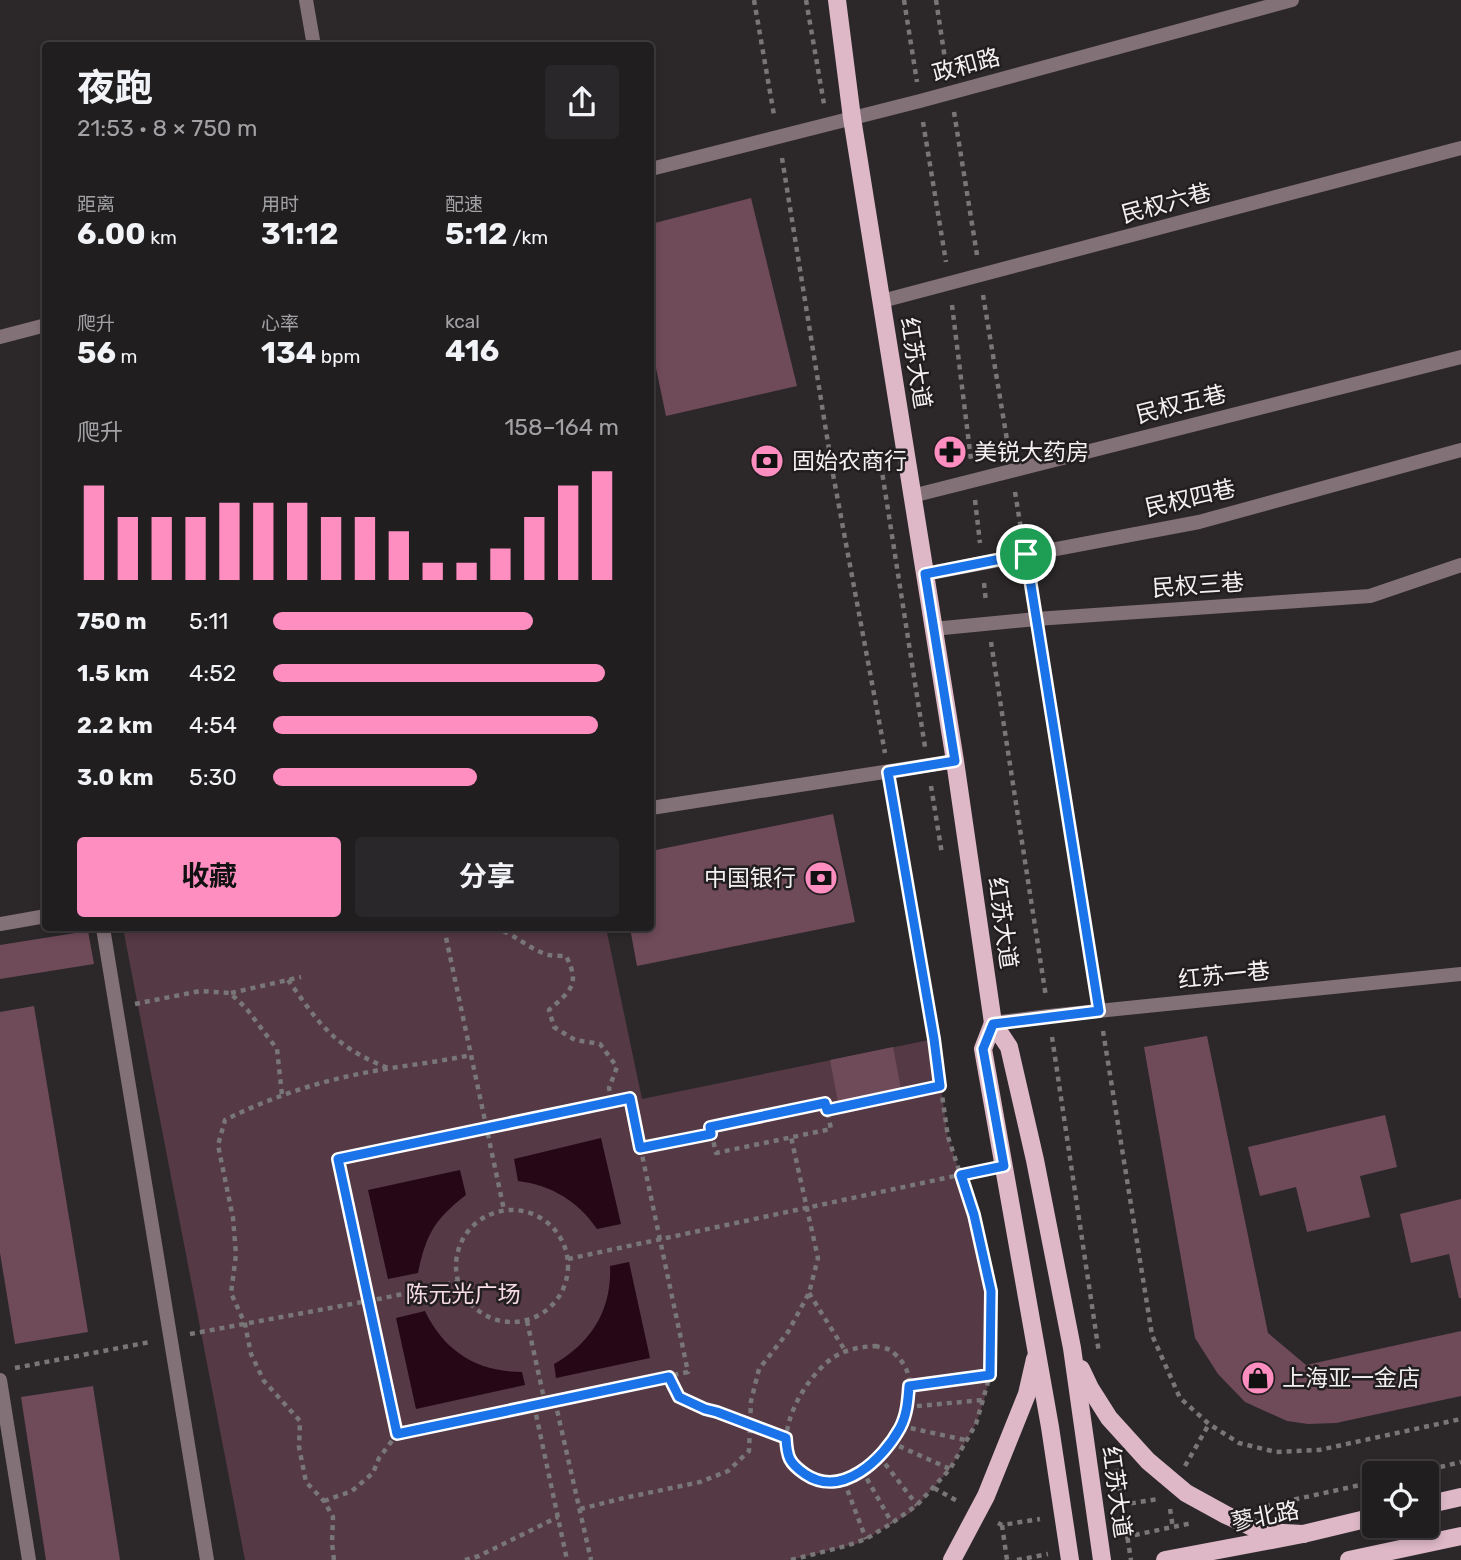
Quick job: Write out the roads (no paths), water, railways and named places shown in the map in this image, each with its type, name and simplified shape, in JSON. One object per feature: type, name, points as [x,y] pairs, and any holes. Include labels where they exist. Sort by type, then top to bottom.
[{"type":"main road","name":"红苏大道","points":[[837,0],[852,118],[955,761],[993,1024],[1009,1047],[1035,1160],[1072,1348],[1102,1560]]},
{"type":"main road","name":"红苏大道","points":[[993,1024],[983,1049],[1037,1353],[1070,1560]]},
{"type":"main road","points":[[1072,1348],[1090,1388],[1109,1418],[1148,1461],[1186,1493],[1263,1532],[1303,1534]]},
{"type":"main road","points":[[952,1560],[986,1496],[1027,1394],[1037,1353]]},
{"type":"main road","points":[[1439,1502],[1461,1497]]},
{"type":"main road","name":"蓼北路","points":[[1165,1560],[1362,1520]]},
{"type":"main road","points":[[1349,1560],[1461,1536]]},
{"type":"street","points":[[306,0],[313,42]]},
{"type":"street","name":"政和路","points":[[654,168],[920,101],[1292,0]]},
{"type":"street","name":"民权六巷","points":[[881,301],[1461,148]]},
{"type":"street","points":[[0,337],[42,326]]},
{"type":"street","name":"民权五巷","points":[[912,496],[1461,357]]},
{"type":"street","name":"民权四巷","points":[[925,574],[1199,522],[1461,450]]},
{"type":"street","name":"民权三巷","points":[[933,629],[1036,619],[1370,596],[1461,565]]},
{"type":"street","points":[[654,808],[955,761]]},
{"type":"street","points":[[0,924],[42,917]]},
{"type":"street","points":[[104,931],[208,1560]]},
{"type":"street","name":"红苏一巷","points":[[993,1024],[1461,974]]},
{"type":"street","points":[[0,1380],[29,1560]]},
{"type":"place","name":"美锐大药房","points":[[950,452]]},
{"type":"place","name":"固始农商行","points":[[767,461]]},
{"type":"place","name":"中国银行","points":[[821,878]]},
{"type":"place","name":"上海亚一金店","points":[[1258,1378]]},
{"type":"park label","name":"陈元光广场","points":[[463,1294]]}]
